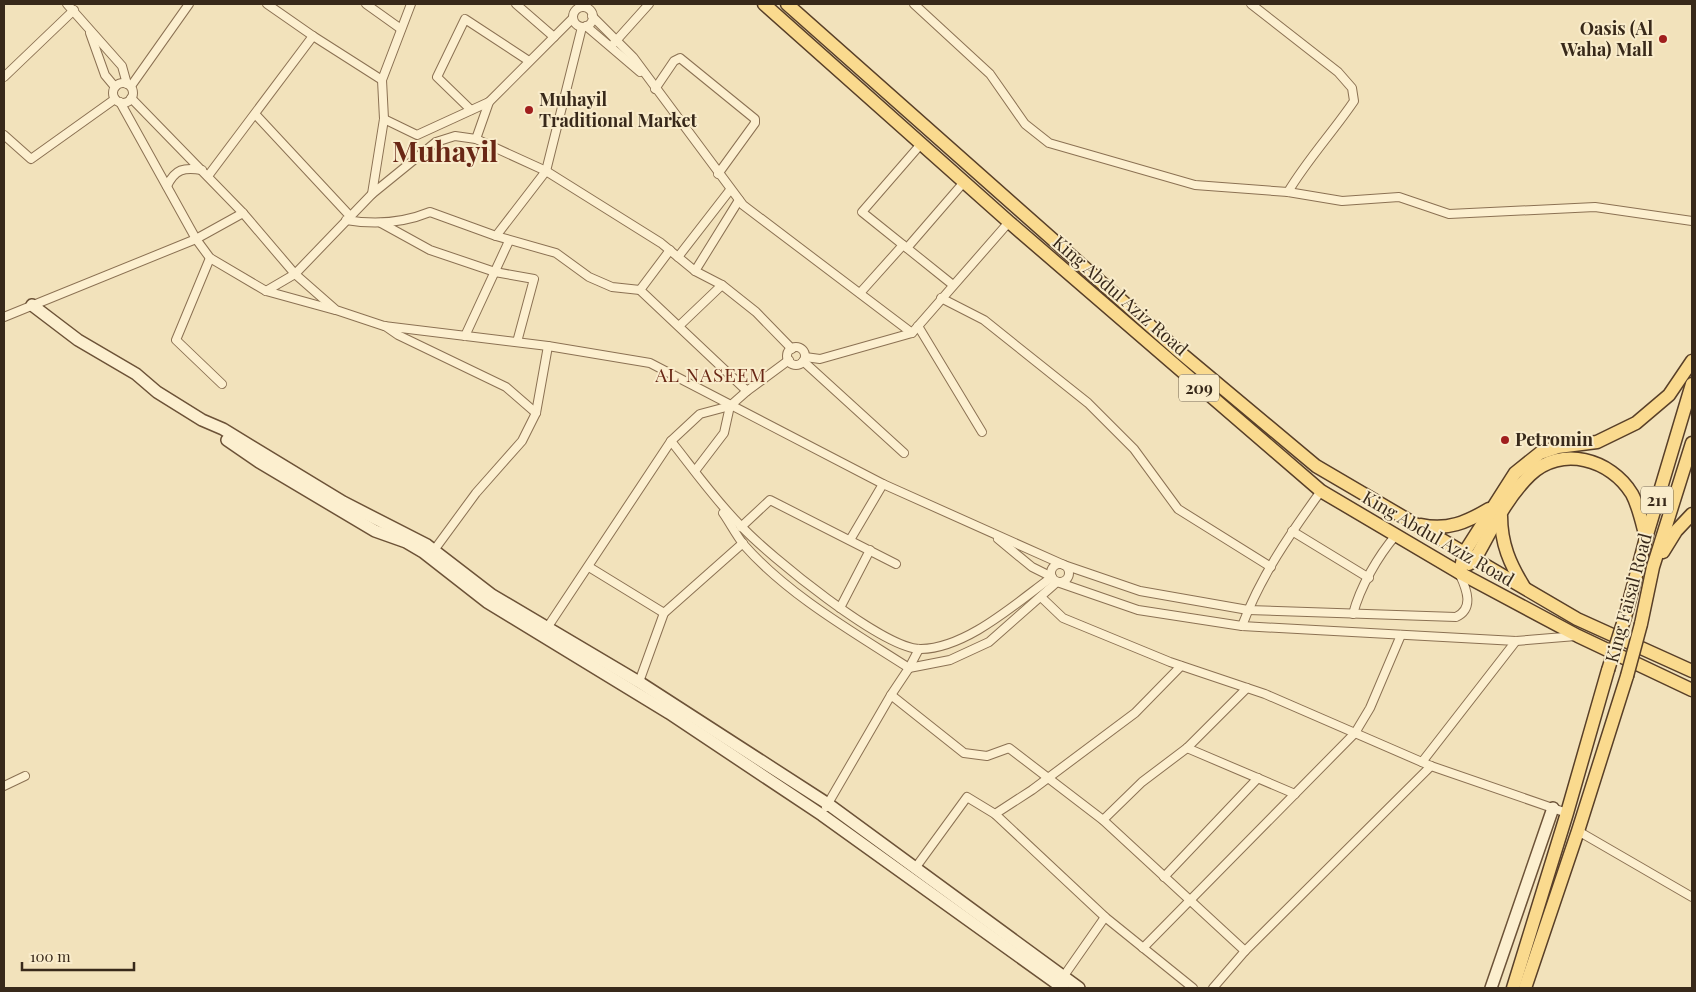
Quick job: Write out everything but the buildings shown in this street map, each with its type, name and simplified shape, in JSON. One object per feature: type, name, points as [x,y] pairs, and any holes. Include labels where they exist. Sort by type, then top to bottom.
[{"type":"main road","name":"King Abdul Aziz Road","points":[[764,4],[1009,222],[1321,491],[1460,573],[1578,636],[1692,690]]},
{"type":"main road","name":"King Abdul Aziz Road","points":[[787,4],[1182,354],[1316,466],[1577,619],[1692,671]]},
{"type":"main road","points":[[1460,573],[1496,512],[1515,473],[1540,454],[1558,447],[1597,442],[1636,423],[1669,395],[1692,361]]},
{"type":"main road","name":"King Faisal Road","points":[[1513,988],[1568,813],[1692,384]]},
{"type":"main road","name":"King Faisal Road","points":[[1525,988],[1578,831],[1627,676],[1641,624],[1653,566],[1692,443]]},
{"type":"main road","points":[[1413,522],[1431,527],[1447,527],[1496,512],[1531,474],[1545,465],[1572,458],[1606,467],[1618,477],[1635,502],[1646,538]]},
{"type":"main road","points":[[1496,512],[1508,557],[1526,589]]},
{"type":"main road","points":[[1653,566],[1676,531],[1692,514]]},
{"type":"street","points":[[4,134],[32,158],[118,100],[126,102],[131,98],[133,92],[122,66],[67,4]]},
{"type":"street","points":[[129,85],[189,4]]},
{"type":"street","points":[[267,4],[382,80]]},
{"type":"street","points":[[366,4],[401,29]]},
{"type":"street","points":[[372,194],[384,119],[382,80],[411,4]]},
{"type":"street","points":[[516,4],[554,37]]},
{"type":"street","points":[[610,47],[649,4]]},
{"type":"street","points":[[914,4],[990,74],[1025,124],[1049,144],[1195,184],[1288,192],[1342,201],[1399,198],[1449,214],[1595,207],[1692,221]]},
{"type":"street","points":[[1251,4],[1331,66],[1352,88],[1354,101],[1335,129],[1302,168],[1288,192]]},
{"type":"street","points":[[384,119],[417,135],[489,102],[573,18],[579,6],[590,11],[592,16],[632,57],[739,200],[912,333]]},
{"type":"street","points":[[4,77],[74,10]]},
{"type":"street","points":[[496,236],[546,171],[584,26],[591,22],[592,16]]},
{"type":"street","points":[[573,18],[576,24],[584,26],[646,76]]},
{"type":"street","points":[[471,110],[437,77],[465,19],[529,61]]},
{"type":"street","points":[[88,29],[105,75],[114,87],[113,93],[196,239],[210,258],[266,291],[336,310],[384,326],[548,346],[650,363],[883,484],[1064,565],[1140,592],[1248,610],[1456,617],[1463,614],[1468,606],[1467,589],[1460,573]]},
{"type":"street","points":[[208,176],[256,115],[313,36]]},
{"type":"street","points":[[655,89],[674,61],[680,58],[755,119],[755,123],[718,174]]},
{"type":"street","points":[[114,87],[121,83],[129,85]]},
{"type":"street","points":[[131,98],[243,213],[295,274],[336,310]]},
{"type":"street","points":[[476,139],[489,102]]},
{"type":"street","points":[[256,115],[348,218],[368,224],[412,219],[430,212],[509,241],[556,253],[589,277],[612,286],[640,290],[747,390]]},
{"type":"street","points":[[266,291],[295,274],[372,194],[436,142],[456,136],[476,139],[546,171],[670,250],[695,271],[722,285],[756,312],[792,349],[800,349],[804,359],[904,453]]},
{"type":"street","points":[[921,144],[862,212],[953,285]]},
{"type":"street","points":[[167,186],[178,170],[184,168],[202,170]]},
{"type":"street","points":[[860,293],[964,182]]},
{"type":"street","points":[[678,257],[730,190]]},
{"type":"street","points":[[695,271],[739,200]]},
{"type":"street","points":[[4,317],[196,239],[243,213]]},
{"type":"street","points":[[381,222],[430,250],[495,272],[534,279],[517,342]]},
{"type":"street","points":[[792,349],[788,353],[789,360],[797,365],[804,359],[820,359],[912,333],[1009,222]]},
{"type":"street","points":[[465,336],[509,241]]},
{"type":"street","points":[[640,290],[670,250]]},
{"type":"street","points":[[210,258],[176,340],[222,384]]},
{"type":"street","points":[[680,326],[722,285]]},
{"type":"street","points":[[941,298],[984,320],[1088,403],[1134,449],[1178,509],[1271,567]]},
{"type":"street","points":[[32,306],[78,340],[136,374],[157,392],[202,420],[222,428],[431,553],[492,595],[639,682],[828,804],[916,867],[1060,985]]},
{"type":"street","points":[[384,326],[398,336],[506,386],[536,413]]},
{"type":"street","points":[[918,326],[982,432]]},
{"type":"street","points":[[431,553],[476,493],[522,441],[536,413],[548,346]]},
{"type":"street","points":[[548,628],[671,441],[700,414],[730,406],[747,390],[789,360]]},
{"type":"street","points":[[695,471],[724,433],[730,406]]},
{"type":"street","points":[[671,441],[695,471],[743,543],[764,566],[832,618],[909,668],[950,660],[989,642],[1041,597],[1055,580]]},
{"type":"street","points":[[850,540],[883,484]]},
{"type":"street","points":[[1242,626],[1252,598],[1292,531],[1321,491]]},
{"type":"street","points":[[711,494],[769,553],[840,608],[881,635],[919,650],[937,647],[974,633],[1055,580],[1063,582],[1069,576],[1069,571],[1064,565],[1060,564],[1052,568],[1055,580]]},
{"type":"street","points":[[741,526],[770,500],[896,564]]},
{"type":"street","points":[[1292,531],[1369,578]]},
{"type":"street","points":[[991,533],[1032,567],[1055,580],[1138,610],[1242,626],[1516,641],[1578,636]]},
{"type":"street","points":[[1353,614],[1357,596],[1369,578],[1382,551],[1396,535]]},
{"type":"street","points":[[639,682],[664,613],[743,543]]},
{"type":"street","points":[[840,608],[870,550]]},
{"type":"street","points":[[431,553],[487,602],[669,713],[822,815],[1060,985],[1079,988]]},
{"type":"street","points":[[589,568],[664,613]]},
{"type":"street","points":[[1041,597],[1063,618],[1181,666],[1247,688],[1431,766],[1568,813]]},
{"type":"street","points":[[1143,948],[1355,733],[1370,708],[1401,635]]},
{"type":"street","points":[[1422,762],[1516,641]]},
{"type":"street","points":[[822,815],[919,650]]},
{"type":"street","points":[[995,814],[1032,790],[1135,713],[1181,666]]},
{"type":"street","points":[[1102,820],[1142,782],[1187,748],[1247,688]]},
{"type":"street","points":[[891,695],[964,753],[987,756],[1009,748],[1102,820],[1245,952]]},
{"type":"street","points":[[1187,748],[1296,794]]},
{"type":"street","points":[[1213,988],[1245,952],[1431,766]]},
{"type":"street","points":[[4,786],[25,776]]},
{"type":"street","points":[[1164,877],[1258,778]]},
{"type":"street","points":[[916,867],[967,798],[995,814],[1105,917],[1193,988]]},
{"type":"street","points":[[1491,988],[1553,808]]},
{"type":"street","points":[[1578,831],[1692,897]]},
{"type":"street","points":[[1060,985],[1105,917]]},
{"type":"place","name":"Oasis (Al Waha) Mall","points":[[1663,39]]},
{"type":"place","name":"Muhayil Traditional Market","points":[[529,110]]},
{"type":"place","name":"Petromin","points":[[1505,440]]},
{"type":"district","name":"Muhayil","points":[[445,152]]},
{"type":"district","name":"AL NASEEM","points":[[711,375]]}]
